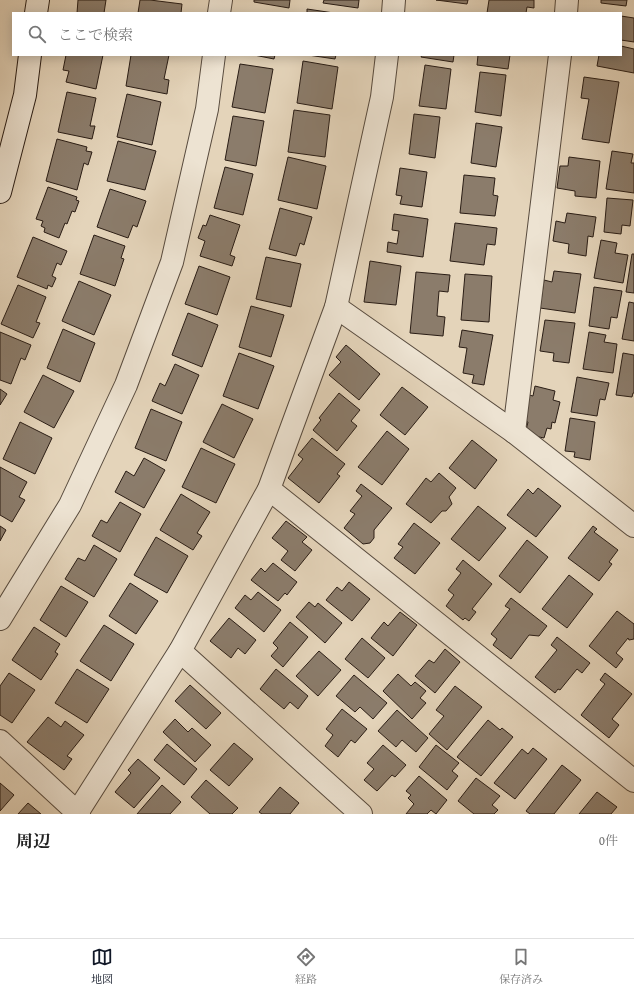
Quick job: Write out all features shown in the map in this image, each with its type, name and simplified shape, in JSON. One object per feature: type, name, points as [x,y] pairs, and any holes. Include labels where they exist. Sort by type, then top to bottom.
[{"type":"street","points":[[36,12],[38,0]]},
{"type":"street","points":[[219,12],[221,0]]},
{"type":"street","points":[[393,12],[394,0]]},
{"type":"street","points":[[566,12],[567,0]]},
{"type":"street","points":[[0,192],[25,95],[30,56]]},
{"type":"street","points":[[0,619],[70,505],[126,385],[172,262],[207,109],[214,56]]},
{"type":"street","points":[[0,742],[78,813],[180,651],[269,489],[336,306],[382,98],[387,56]]},
{"type":"street","points":[[514,432],[560,56]]},
{"type":"street","points":[[336,306],[514,432],[634,526]]},
{"type":"street","points":[[269,489],[634,781]]},
{"type":"street","points":[[180,651],[361,814]]},
{"type":"building","points":[[78,0],[106,0],[104,12],[77,12]]},
{"type":"building","points":[[140,0],[182,4],[181,12],[138,12]]},
{"type":"building","points":[[254,0],[290,0],[289,8],[254,2]]},
{"type":"building","points":[[324,0],[359,0],[358,8],[323,3]]},
{"type":"building","points":[[436,0],[468,0],[467,4]]},
{"type":"building","points":[[489,0],[534,0],[534,8],[527,7],[526,12],[487,12]]},
{"type":"building","points":[[601,0],[627,0],[626,6],[601,3]]},
{"type":"building","points":[[307,9],[327,12],[307,12]]},
{"type":"building","points":[[622,16],[634,18],[634,42],[622,40]]},
{"type":"building","points":[[622,46],[634,49],[634,73],[597,66],[599,56],[622,56]]},
{"type":"building","points":[[66,56],[103,56],[96,89],[66,82],[69,71],[63,70]]},
{"type":"building","points":[[131,56],[169,56],[164,79],[169,80],[167,94],[126,86]]},
{"type":"building","points":[[259,56],[275,56],[274,59]]},
{"type":"building","points":[[315,56],[336,56],[335,59]]},
{"type":"building","points":[[422,56],[454,56],[453,62]]},
{"type":"building","points":[[478,56],[510,56],[508,69],[477,65]]},
{"type":"building","points":[[303,61],[338,67],[332,109],[297,103]]},
{"type":"building","points":[[240,64],[273,69],[265,113],[232,107]]},
{"type":"building","points":[[425,65],[451,69],[446,109],[419,106]]},
{"type":"building","points":[[480,72],[506,75],[501,116],[475,112]]},
{"type":"building","points":[[584,77],[619,82],[609,143],[582,139],[589,99],[581,98]]},
{"type":"building","points":[[67,92],[96,98],[90,126],[95,126],[92,139],[58,132]]},
{"type":"building","points":[[127,94],[161,102],[152,145],[117,137]]},
{"type":"building","points":[[294,110],[330,115],[325,157],[288,152]]},
{"type":"building","points":[[414,114],[440,117],[435,158],[409,154]]},
{"type":"building","points":[[233,116],[264,121],[256,166],[225,160]]},
{"type":"building","points":[[476,123],[502,127],[496,167],[471,163]]},
{"type":"building","points":[[57,139],[87,147],[86,151],[92,152],[88,165],[84,163],[77,190],[46,181]]},
{"type":"building","points":[[118,141],[156,151],[145,190],[107,181]]},
{"type":"building","points":[[612,151],[633,154],[631,163],[634,163],[634,193],[606,189]]},
{"type":"building","points":[[288,157],[326,166],[317,209],[278,200]]},
{"type":"building","points":[[569,157],[600,161],[596,198],[575,196],[575,191],[557,188],[560,166],[568,166]]},
{"type":"building","points":[[225,167],[253,174],[243,215],[214,208]]},
{"type":"building","points":[[400,168],[427,172],[422,207],[400,204],[402,196],[396,195]]},
{"type":"building","points":[[464,175],[495,178],[493,195],[498,196],[495,216],[460,213]]},
{"type":"building","points":[[48,187],[77,197],[76,200],[79,201],[75,212],[72,211],[67,224],[65,223],[59,238],[44,232],[45,228],[41,226],[43,221],[36,219]]},
{"type":"building","points":[[110,189],[146,201],[137,227],[133,225],[128,238],[97,227]]},
{"type":"building","points":[[607,198],[633,200],[630,226],[622,225],[621,234],[604,232]]},
{"type":"building","points":[[280,208],[312,217],[304,245],[300,243],[296,256],[269,249]]},
{"type":"building","points":[[567,213],[596,217],[593,237],[588,236],[586,256],[568,253],[569,244],[553,241],[556,221],[565,223]]},
{"type":"building","points":[[394,214],[428,219],[423,257],[387,252],[388,242],[397,244],[399,231],[392,230]]},
{"type":"building","points":[[210,215],[240,225],[230,255],[235,257],[232,266],[200,256],[205,241],[198,238],[203,225],[206,226]]},
{"type":"building","points":[[455,223],[497,228],[495,245],[487,244],[484,265],[450,261]]},
{"type":"building","points":[[94,235],[125,246],[121,258],[124,259],[115,286],[80,274]]},
{"type":"building","points":[[33,237],[67,251],[61,265],[57,263],[52,276],[56,278],[52,287],[48,285],[47,289],[17,277]]},
{"type":"building","points":[[601,240],[617,243],[615,253],[628,255],[623,283],[594,278]]},
{"type":"building","points":[[632,254],[634,254],[634,293],[626,292]]},
{"type":"building","points":[[266,257],[301,264],[291,307],[256,299]]},
{"type":"building","points":[[370,261],[401,266],[396,305],[364,302]]},
{"type":"building","points":[[199,266],[230,277],[217,315],[185,304]]},
{"type":"building","points":[[554,271],[581,274],[575,313],[540,308],[544,280],[552,282]]},
{"type":"building","points":[[416,272],[450,275],[448,292],[439,291],[437,316],[445,317],[443,336],[410,333]]},
{"type":"building","points":[[465,274],[492,276],[489,322],[461,320]]},
{"type":"building","points":[[79,281],[111,295],[94,335],[62,321]]},
{"type":"building","points":[[18,285],[46,297],[36,322],[40,323],[33,338],[1,324]]},
{"type":"building","points":[[594,287],[622,291],[617,318],[611,317],[609,329],[589,326]]},
{"type":"building","points":[[629,302],[634,303],[634,341],[622,339]]},
{"type":"building","points":[[251,306],[284,315],[271,357],[239,347]]},
{"type":"building","points":[[188,313],[218,325],[202,367],[172,355]]},
{"type":"building","points":[[545,320],[575,323],[569,363],[553,361],[554,353],[540,351]]},
{"type":"building","points":[[63,329],[95,343],[80,382],[47,368]]},
{"type":"building","points":[[462,330],[493,335],[484,385],[472,383],[474,375],[463,373],[467,348],[459,347]]},
{"type":"building","points":[[0,332],[31,345],[25,360],[21,358],[11,384],[0,380]]},
{"type":"building","points":[[589,332],[606,335],[604,342],[617,344],[613,373],[583,369]]},
{"type":"building","points":[[346,345],[380,374],[359,400],[329,375],[341,362],[336,357]]},
{"type":"building","points":[[239,353],[274,366],[258,409],[223,396]]},
{"type":"building","points":[[623,353],[634,355],[634,393],[632,397],[616,395]]},
{"type":"building","points":[[175,364],[199,375],[182,414],[152,401],[160,383],[165,386]]},
{"type":"building","points":[[43,375],[74,391],[54,428],[24,412]]},
{"type":"building","points":[[577,377],[609,383],[605,400],[600,399],[597,416],[571,412]]},
{"type":"building","points":[[535,386],[555,391],[553,400],[560,402],[555,423],[552,422],[551,429],[547,428],[544,438],[525,434],[528,422],[523,421],[529,395],[533,396]]},
{"type":"building","points":[[402,387],[428,407],[405,435],[380,415]]},
{"type":"building","points":[[0,389],[7,394],[0,405]]},
{"type":"building","points":[[339,393],[360,410],[351,421],[357,426],[337,451],[313,430],[321,420],[319,418]]},
{"type":"building","points":[[222,404],[253,419],[234,458],[203,442]]},
{"type":"building","points":[[151,409],[182,422],[166,461],[135,448]]},
{"type":"building","points":[[570,418],[595,422],[590,460],[574,457],[575,452],[565,451]]},
{"type":"building","points":[[20,422],[52,438],[35,474],[3,459]]},
{"type":"building","points":[[387,431],[409,449],[382,485],[358,467]]},
{"type":"building","points":[[312,438],[345,464],[337,474],[340,476],[319,503],[288,478],[303,459],[298,455]]},
{"type":"building","points":[[472,440],[497,460],[475,489],[449,468]]},
{"type":"building","points":[[201,448],[235,464],[216,503],[182,487]]},
{"type":"building","points":[[144,458],[165,470],[144,508],[115,492],[126,471],[134,476]]},
{"type":"building","points":[[0,467],[27,482],[19,497],[25,500],[12,522],[0,515]]},
{"type":"building","points":[[439,473],[456,488],[449,497],[452,504],[446,511],[442,511],[431,523],[406,504],[426,478],[431,482]]},
{"type":"building","points":[[361,484],[392,508],[374,530],[374,538],[370,543],[363,544],[344,528],[355,514],[350,511],[362,496],[356,491]]},
{"type":"building","points":[[538,488],[561,506],[536,537],[507,515],[528,489],[533,494]]},
{"type":"building","points":[[181,494],[210,512],[197,533],[202,536],[193,550],[160,530]]},
{"type":"building","points":[[120,502],[141,514],[120,552],[92,536],[101,520],[107,523]]},
{"type":"building","points":[[478,506],[506,528],[479,561],[451,539]]},
{"type":"building","points":[[286,521],[307,537],[302,542],[312,550],[295,571],[281,560],[288,551],[272,538]]},
{"type":"building","points":[[414,523],[440,543],[415,574],[394,558],[403,547],[398,544]]},
{"type":"building","points":[[0,526],[6,530],[0,541]]},
{"type":"building","points":[[593,526],[597,529],[594,532],[618,550],[609,562],[612,564],[599,581],[568,558]]},
{"type":"building","points":[[156,537],[188,556],[167,593],[134,575]]},
{"type":"building","points":[[527,540],[548,557],[520,593],[499,576]]},
{"type":"building","points":[[94,545],[117,559],[94,597],[65,579],[78,558],[85,561]]},
{"type":"building","points":[[463,560],[492,584],[472,609],[476,612],[469,621],[465,618],[463,620],[446,606],[454,595],[448,590],[461,573],[456,569]]},
{"type":"building","points":[[273,563],[297,582],[287,595],[285,593],[278,601],[251,580],[261,568],[265,572]]},
{"type":"building","points":[[569,575],[593,594],[567,628],[542,609]]},
{"type":"building","points":[[349,582],[370,599],[352,621],[326,600],[337,587],[342,591]]},
{"type":"building","points":[[130,583],[158,601],[136,634],[109,616]]},
{"type":"building","points":[[61,586],[88,602],[66,637],[40,620]]},
{"type":"building","points":[[258,592],[281,610],[264,632],[235,608],[245,595],[251,600]]},
{"type":"building","points":[[511,598],[547,626],[539,636],[529,635],[511,659],[493,645],[497,639],[491,634],[510,609],[505,606]]},
{"type":"building","points":[[309,602],[315,607],[318,603],[342,623],[325,643],[296,617]]},
{"type":"building","points":[[617,611],[634,624],[634,639],[629,640],[628,638],[616,653],[623,659],[616,668],[589,646]]},
{"type":"building","points":[[400,612],[417,625],[393,656],[371,638],[384,622],[388,626]]},
{"type":"building","points":[[229,618],[256,640],[245,654],[238,648],[231,658],[210,641]]},
{"type":"building","points":[[290,622],[308,637],[283,667],[271,656],[278,648],[273,643]]},
{"type":"building","points":[[104,625],[134,644],[111,681],[80,661]]},
{"type":"building","points":[[34,627],[60,644],[55,652],[58,654],[41,680],[12,660]]},
{"type":"building","points":[[557,637],[590,663],[582,673],[577,669],[560,690],[558,689],[555,693],[535,677],[557,650],[551,645]]},
{"type":"building","points":[[362,638],[385,658],[368,678],[345,659]]},
{"type":"building","points":[[445,649],[460,662],[435,693],[415,676],[429,660],[434,663]]},
{"type":"building","points":[[319,651],[341,670],[318,696],[296,676]]},
{"type":"building","points":[[77,669],[109,689],[87,723],[55,703]]},
{"type":"building","points":[[276,669],[308,696],[298,709],[290,702],[284,709],[260,689]]},
{"type":"building","points":[[9,673],[35,690],[12,723],[0,715],[0,686]]},
{"type":"building","points":[[605,673],[632,694],[612,719],[619,725],[609,738],[581,715],[605,684],[600,680]]},
{"type":"building","points":[[398,674],[411,686],[415,682],[426,691],[420,698],[426,703],[412,719],[383,691]]},
{"type":"building","points":[[354,675],[387,703],[373,719],[360,707],[355,712],[336,696]]},
{"type":"building","points":[[190,685],[221,713],[206,729],[175,701]]},
{"type":"building","points":[[455,686],[482,707],[447,750],[429,734],[444,716],[436,710]]},
{"type":"building","points":[[342,709],[367,729],[355,743],[351,740],[338,757],[325,746],[333,735],[326,729]]},
{"type":"building","points":[[397,710],[428,738],[416,752],[402,740],[396,747],[378,731]]},
{"type":"building","points":[[48,717],[61,727],[65,721],[84,735],[67,756],[72,759],[64,770],[27,742]]},
{"type":"building","points":[[175,719],[188,732],[192,728],[211,745],[195,762],[163,732]]},
{"type":"building","points":[[488,720],[500,730],[502,728],[513,737],[481,776],[457,757]]},
{"type":"building","points":[[234,743],[253,759],[229,786],[210,770]]},
{"type":"building","points":[[167,744],[197,769],[184,785],[154,760]]},
{"type":"building","points":[[383,745],[406,765],[395,777],[392,775],[377,791],[364,780],[374,769],[367,763]]},
{"type":"building","points":[[436,745],[459,763],[452,771],[458,776],[447,790],[419,767]]},
{"type":"building","points":[[533,748],[547,759],[515,799],[494,783],[522,749],[528,754]]},
{"type":"building","points":[[138,759],[160,778],[134,808],[115,792],[131,773],[128,770]]},
{"type":"building","points":[[562,765],[581,780],[554,814],[530,814],[526,811]]},
{"type":"building","points":[[419,776],[447,800],[436,814],[431,810],[427,814],[406,814],[414,804],[408,798],[411,795],[406,791]]},
{"type":"building","points":[[476,778],[500,796],[492,805],[498,810],[494,814],[474,814],[458,801]]},
{"type":"building","points":[[206,780],[238,808],[232,814],[210,814],[191,797]]},
{"type":"building","points":[[0,783],[14,795],[0,811]]},
{"type":"building","points":[[162,785],[181,802],[170,814],[137,814]]},
{"type":"building","points":[[280,787],[299,803],[290,814],[262,814],[259,812]]},
{"type":"building","points":[[597,792],[617,807],[611,814],[579,814]]},
{"type":"building","points":[[28,803],[41,814],[18,814]]}]
